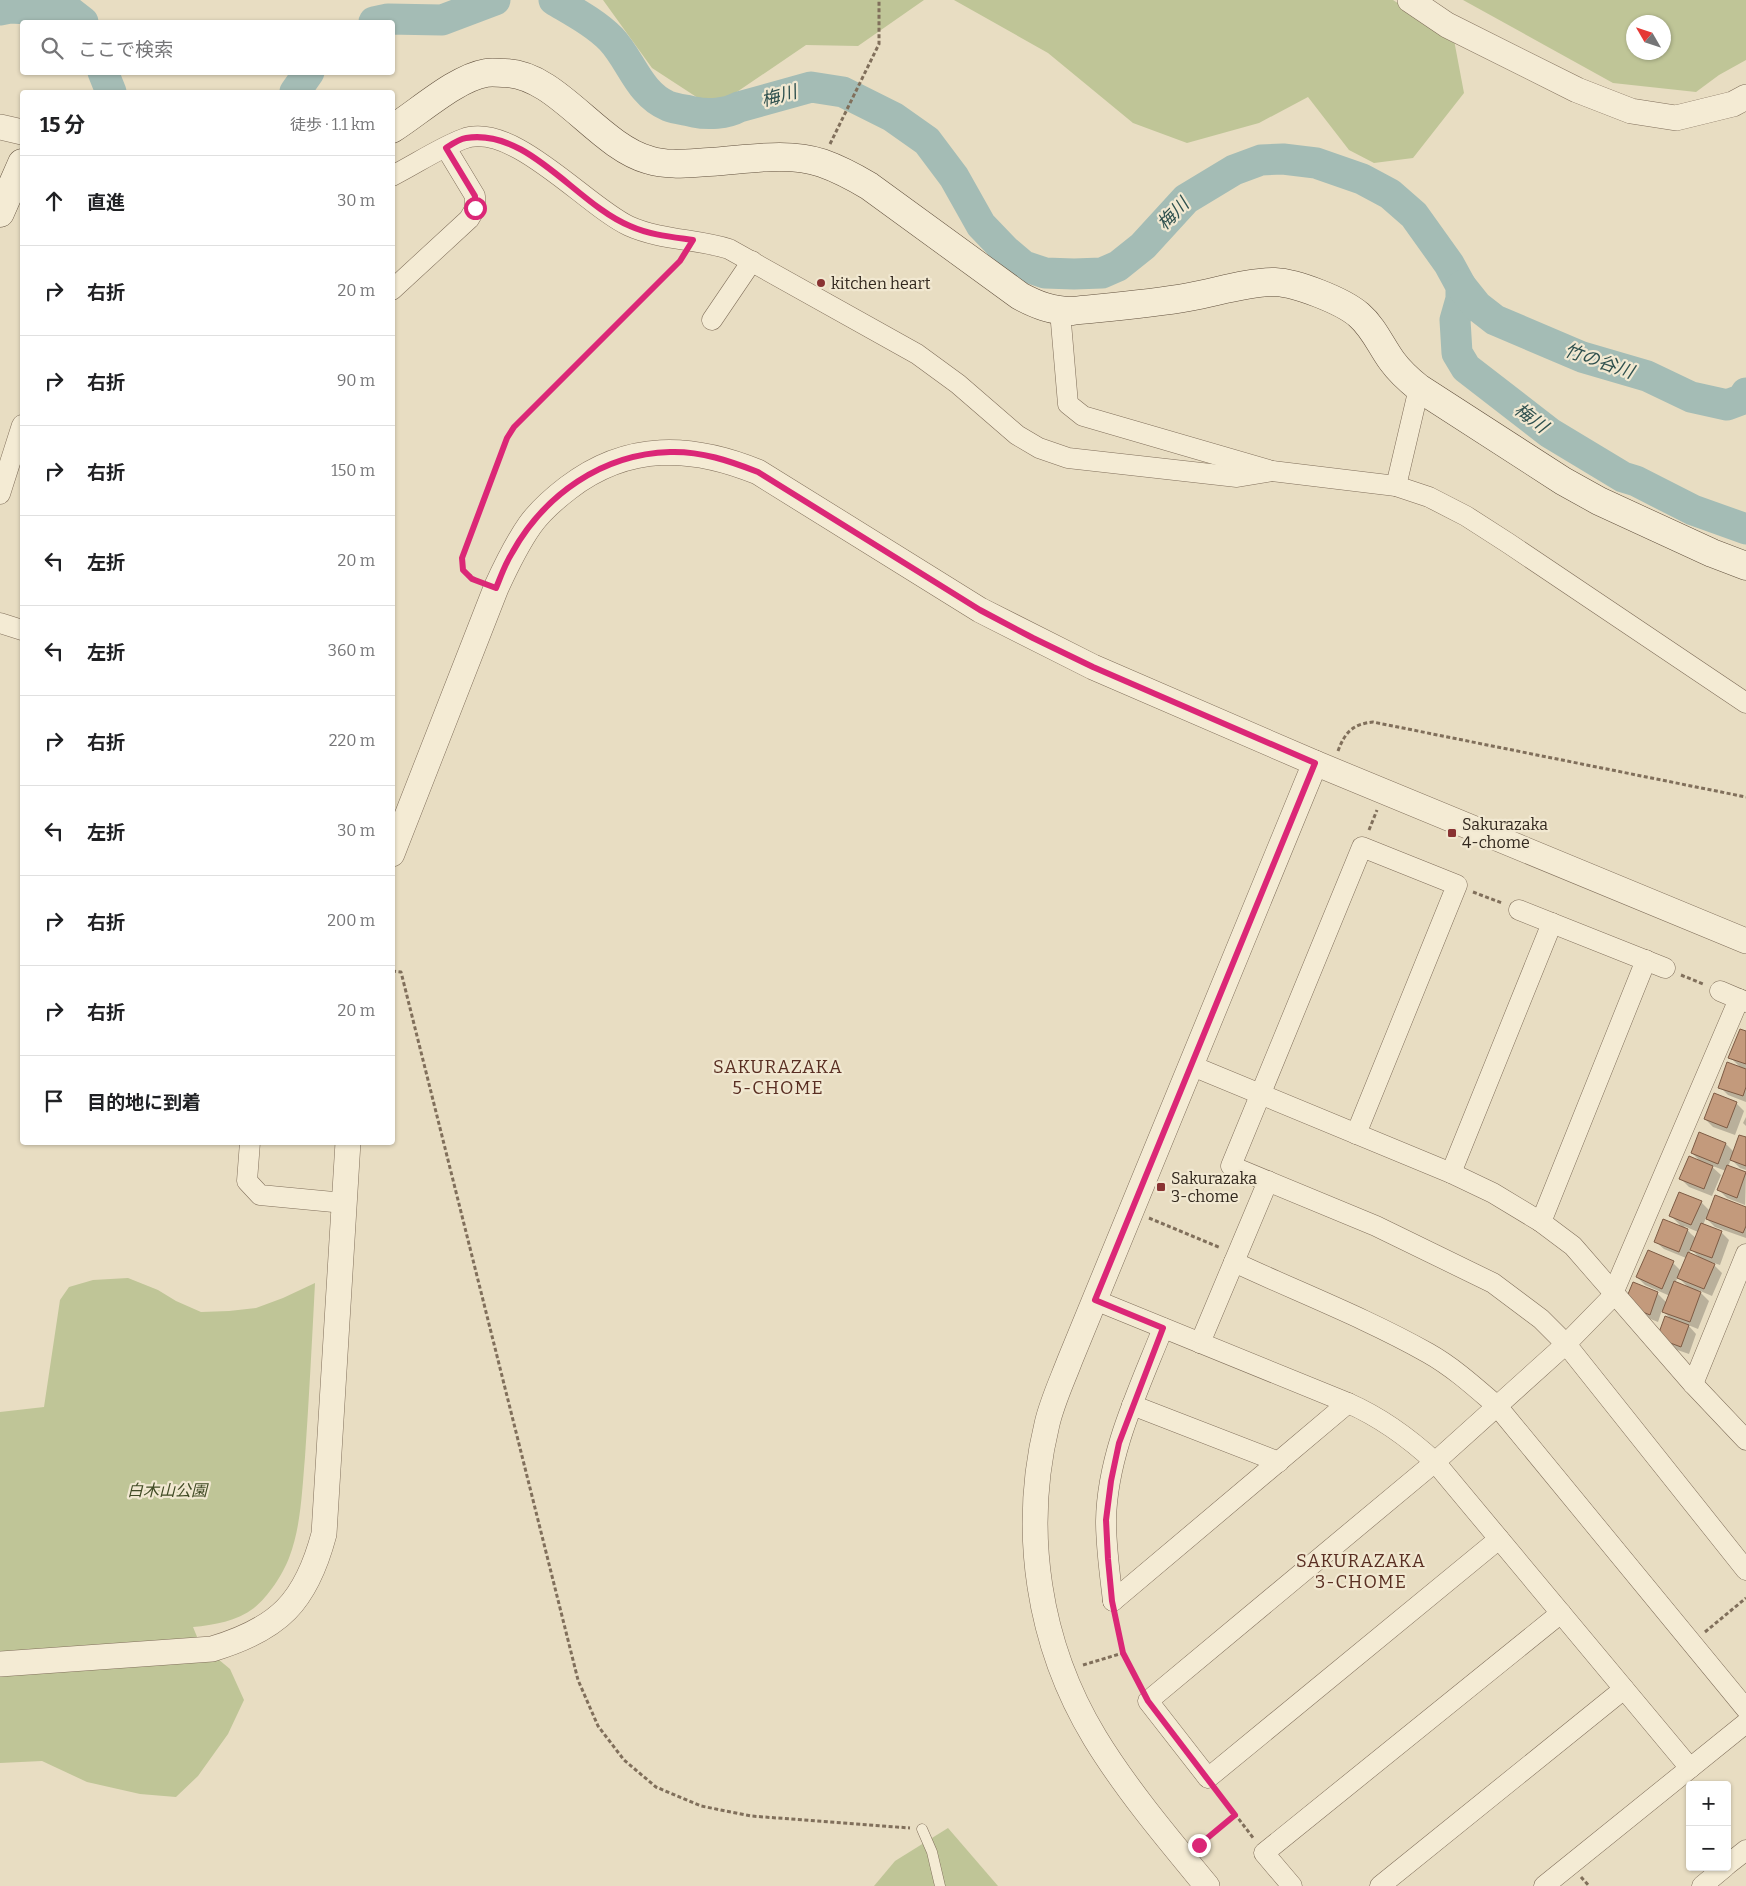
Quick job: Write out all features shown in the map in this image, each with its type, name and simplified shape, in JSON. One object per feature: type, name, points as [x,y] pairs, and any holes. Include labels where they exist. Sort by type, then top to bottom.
[{"type":"main road","points":[[395,127],[470,78],[486,73],[508,73],[525,77],[544,87],[618,145],[648,160],[675,164],[780,157],[795,158],[821,162],[849,174],[869,186],[1020,296],[1039,306],[1060,311],[1155,303],[1252,284],[1276,282],[1295,286],[1343,303],[1360,315],[1372,329],[1403,375],[1419,388],[1563,480],[1599,501],[1712,553],[1746,566]]},
{"type":"main road","points":[[0,213],[20,167]]},
{"type":"street","points":[[1410,0],[1447,25],[1577,90],[1631,111],[1676,118],[1733,104],[1746,97]]},
{"type":"street","points":[[0,127],[20,132]]},
{"type":"street","points":[[395,174],[464,138],[490,137],[512,144],[608,214],[630,226],[654,234],[710,243],[729,249],[917,354],[958,384],[1017,435],[1039,448],[1068,458],[1238,477],[1272,471]]},
{"type":"street","points":[[395,287],[470,219],[475,208],[475,196],[446,148]]},
{"type":"street","points":[[712,320],[752,261]]},
{"type":"street","points":[[1060,311],[1068,404],[1084,416],[1272,471],[1396,486],[1429,497],[1466,516],[1508,543],[1746,704]]},
{"type":"street","points":[[1396,486],[1419,388]]},
{"type":"street","points":[[0,494],[20,431]]},
{"type":"street","points":[[395,846],[496,588],[511,554],[532,523],[556,497],[579,480],[606,465],[639,454],[672,451],[704,454],[732,461],[758,472],[980,610],[1093,667],[1323,766],[1746,941]]},
{"type":"street","points":[[0,623],[20,629]]},
{"type":"street","points":[[1207,1886],[1173,1845],[1094,1738],[1075,1702],[1062,1671],[1047,1627],[1037,1572],[1034,1522],[1038,1470],[1047,1422],[1070,1360],[1190,1065],[1323,766]]},
{"type":"street","points":[[1356,1134],[1458,885],[1362,847],[1231,1166],[1376,1226],[1493,1283],[1541,1319],[1566,1344],[1746,1570]]},
{"type":"street","points":[[1519,910],[1665,968]]},
{"type":"street","points":[[1451,1173],[1552,923]]},
{"type":"street","points":[[1541,1222],[1646,960]]},
{"type":"street","points":[[1499,1539],[1208,1778],[1148,1701],[1435,1462],[1566,1344],[1611,1298],[1743,1001],[1720,991]]},
{"type":"street","points":[[1190,1065],[1451,1173],[1493,1193],[1541,1222],[1573,1246],[1693,1384],[1746,1440]]},
{"type":"street","points":[[250,1145],[247,1181],[260,1195],[344,1203]]},
{"type":"street","points":[[0,1664],[212,1649],[237,1642],[258,1632],[282,1614],[303,1589],[316,1562],[324,1534],[348,1145]]},
{"type":"street","points":[[1200,1343],[1268,1181]]},
{"type":"street","points":[[1693,1384],[1746,1254]]},
{"type":"street","points":[[1235,1258],[1429,1354],[1468,1381],[1497,1406],[1746,1709]]},
{"type":"street","points":[[1095,1300],[1374,1414],[1414,1442],[1435,1462],[1690,1768]]},
{"type":"street","points":[[1112,1601],[1106,1520],[1111,1481],[1119,1443],[1163,1328]]},
{"type":"street","points":[[1112,1601],[1348,1403]]},
{"type":"street","points":[[1132,1405],[1279,1462]]},
{"type":"street","points":[[1292,1886],[1264,1853],[1561,1613]]},
{"type":"street","points":[[1380,1886],[1624,1689]]},
{"type":"street","points":[[1544,1886],[1746,1723]]},
{"type":"street","points":[[1731,1862],[1746,1850]]},
{"type":"street","points":[[1702,1886],[1720,1871]]},
{"type":"lane","points":[[922,1829],[932,1852],[940,1886]]},
{"type":"path","points":[[831,143],[878,44],[879,0]]},
{"type":"path","points":[[496,588],[472,579],[463,570],[462,558],[507,438],[522,418],[680,261],[693,240]]},
{"type":"path","points":[[1323,766],[1350,731],[1360,724],[1373,722],[1746,797]]},
{"type":"path","points":[[1362,847],[1380,804]]},
{"type":"path","points":[[1458,885],[1519,910]]},
{"type":"path","points":[[1665,968],[1720,991]]},
{"type":"path","points":[[395,971],[400,972],[578,1680],[598,1726],[624,1760],[656,1787],[700,1806],[751,1816],[922,1829]]},
{"type":"path","points":[[1148,1218],[1235,1258]]},
{"type":"path","points":[[1691,1643],[1746,1598]]},
{"type":"path","points":[[1112,1601],[1123,1653],[1148,1701]]},
{"type":"path","points":[[1084,1665],[1123,1653]]},
{"type":"path","points":[[1208,1778],[1264,1853]]},
{"type":"path","points":[[1199,1845],[1235,1815]]},
{"type":"green space","points":[[603,0],[924,0],[858,46],[806,45],[725,100],[698,98],[652,68]]},
{"type":"green space","points":[[954,0],[1393,0],[1454,40],[1464,93],[1413,158],[1374,163],[1349,150],[1308,97],[1259,123],[1187,143],[1133,123],[1048,53]]},
{"type":"green space","points":[[1463,0],[1746,0],[1746,60],[1719,75],[1696,92],[1613,83]]},
{"type":"green space","name":"白木山公園","points":[[128,1278],[158,1290],[176,1301],[201,1312],[256,1308],[315,1283],[303,1483],[299,1521],[293,1546],[279,1578],[265,1598],[254,1608],[225,1622],[193,1627],[200,1644],[230,1669],[244,1700],[228,1734],[198,1776],[176,1797],[140,1794],[87,1782],[42,1761],[0,1763],[0,1412],[44,1407],[60,1300],[69,1287],[93,1280]]},
{"type":"green space","points":[[948,1828],[998,1886],[874,1886],[895,1861]]},
{"type":"building","points":[[1740,1029],[1746,1031],[1746,1064],[1728,1058]]},
{"type":"building","points":[[1727,1062],[1746,1069],[1746,1087],[1743,1096],[1718,1088]]},
{"type":"building","points":[[1714,1093],[1737,1102],[1727,1128],[1704,1119]]},
{"type":"building","points":[[1699,1132],[1726,1143],[1718,1164],[1691,1153]]},
{"type":"building","points":[[1739,1135],[1746,1137],[1746,1166],[1730,1160]]},
{"type":"building","points":[[1689,1156],[1713,1166],[1704,1189],[1679,1179]]},
{"type":"building","points":[[1727,1165],[1746,1172],[1737,1198],[1717,1190]]},
{"type":"building","points":[[1679,1192],[1702,1201],[1691,1225],[1669,1216]]},
{"type":"building","points":[[1715,1195],[1746,1207],[1746,1226],[1743,1233],[1706,1219]]},
{"type":"building","points":[[1663,1219],[1688,1229],[1679,1252],[1654,1242]]},
{"type":"building","points":[[1701,1223],[1722,1231],[1712,1258],[1690,1250]]},
{"type":"building","points":[[1648,1250],[1674,1261],[1662,1289],[1636,1277]]},
{"type":"building","points":[[1688,1252],[1715,1264],[1704,1289],[1677,1278]]},
{"type":"building","points":[[1674,1281],[1701,1292],[1690,1322],[1662,1312]]},
{"type":"building","points":[[1633,1282],[1658,1292],[1650,1315],[1633,1308],[1626,1299]]},
{"type":"building","points":[[1665,1316],[1689,1325],[1681,1347],[1657,1338]]},
{"type":"waterway","name":"梅川","points":[[383,20],[442,20],[495,0]]},
{"type":"waterway","name":"梅川","points":[[554,0],[577,13],[605,33],[618,47],[642,85],[658,101],[668,106],[711,114],[728,111],[811,87],[843,92],[893,117],[927,141],[954,177],[981,225],[1005,250],[1024,266],[1045,273],[1102,273],[1118,266],[1143,246],[1186,199],[1234,170],[1261,160],[1283,159],[1316,163],[1362,179],[1390,194],[1414,215],[1449,264],[1461,286],[1461,299],[1455,320],[1457,353],[1466,368],[1550,433],[1623,477],[1636,481],[1693,510],[1746,529]]},
{"type":"waterway","name":"梅川","points":[[0,10],[10,8],[69,11],[80,20]]},
{"type":"waterway","name":"梅川","points":[[104,75],[110,90]]},
{"type":"waterway","name":"梅川","points":[[296,90],[307,75]]},
{"type":"waterway","name":"竹の谷川","points":[[1461,286],[1477,306],[1495,320],[1582,357],[1647,376],[1691,397],[1727,405],[1743,399],[1746,393]]},
{"type":"place","name":"kitchen heart","points":[[821,283]]},
{"type":"place","name":"Sakurazaka 4-chome","points":[[1452,833]]},
{"type":"place","name":"Sakurazaka 3-chome","points":[[1161,1187]]},
{"type":"district","name":"SAKURAZAKA 5-CHOME","points":[[778,1077]]},
{"type":"district","name":"SAKURAZAKA 3-CHOME","points":[[1361,1571]]},
{"type":"route","points":[[475,208],[475,196],[446,148],[464,138],[490,137],[512,144],[608,214],[630,226],[654,234],[693,240],[687,253],[680,261],[514,427],[507,438],[462,558],[463,570],[472,579],[496,588],[511,554],[532,523],[556,497],[579,480],[606,465],[639,454],[672,451],[704,454],[732,461],[758,472],[980,610],[1033,638],[1093,667],[1315,763],[1095,1300],[1163,1328],[1119,1443],[1111,1481],[1106,1520],[1108,1559],[1112,1601],[1123,1653],[1148,1701],[1235,1815],[1199,1845]]}]
